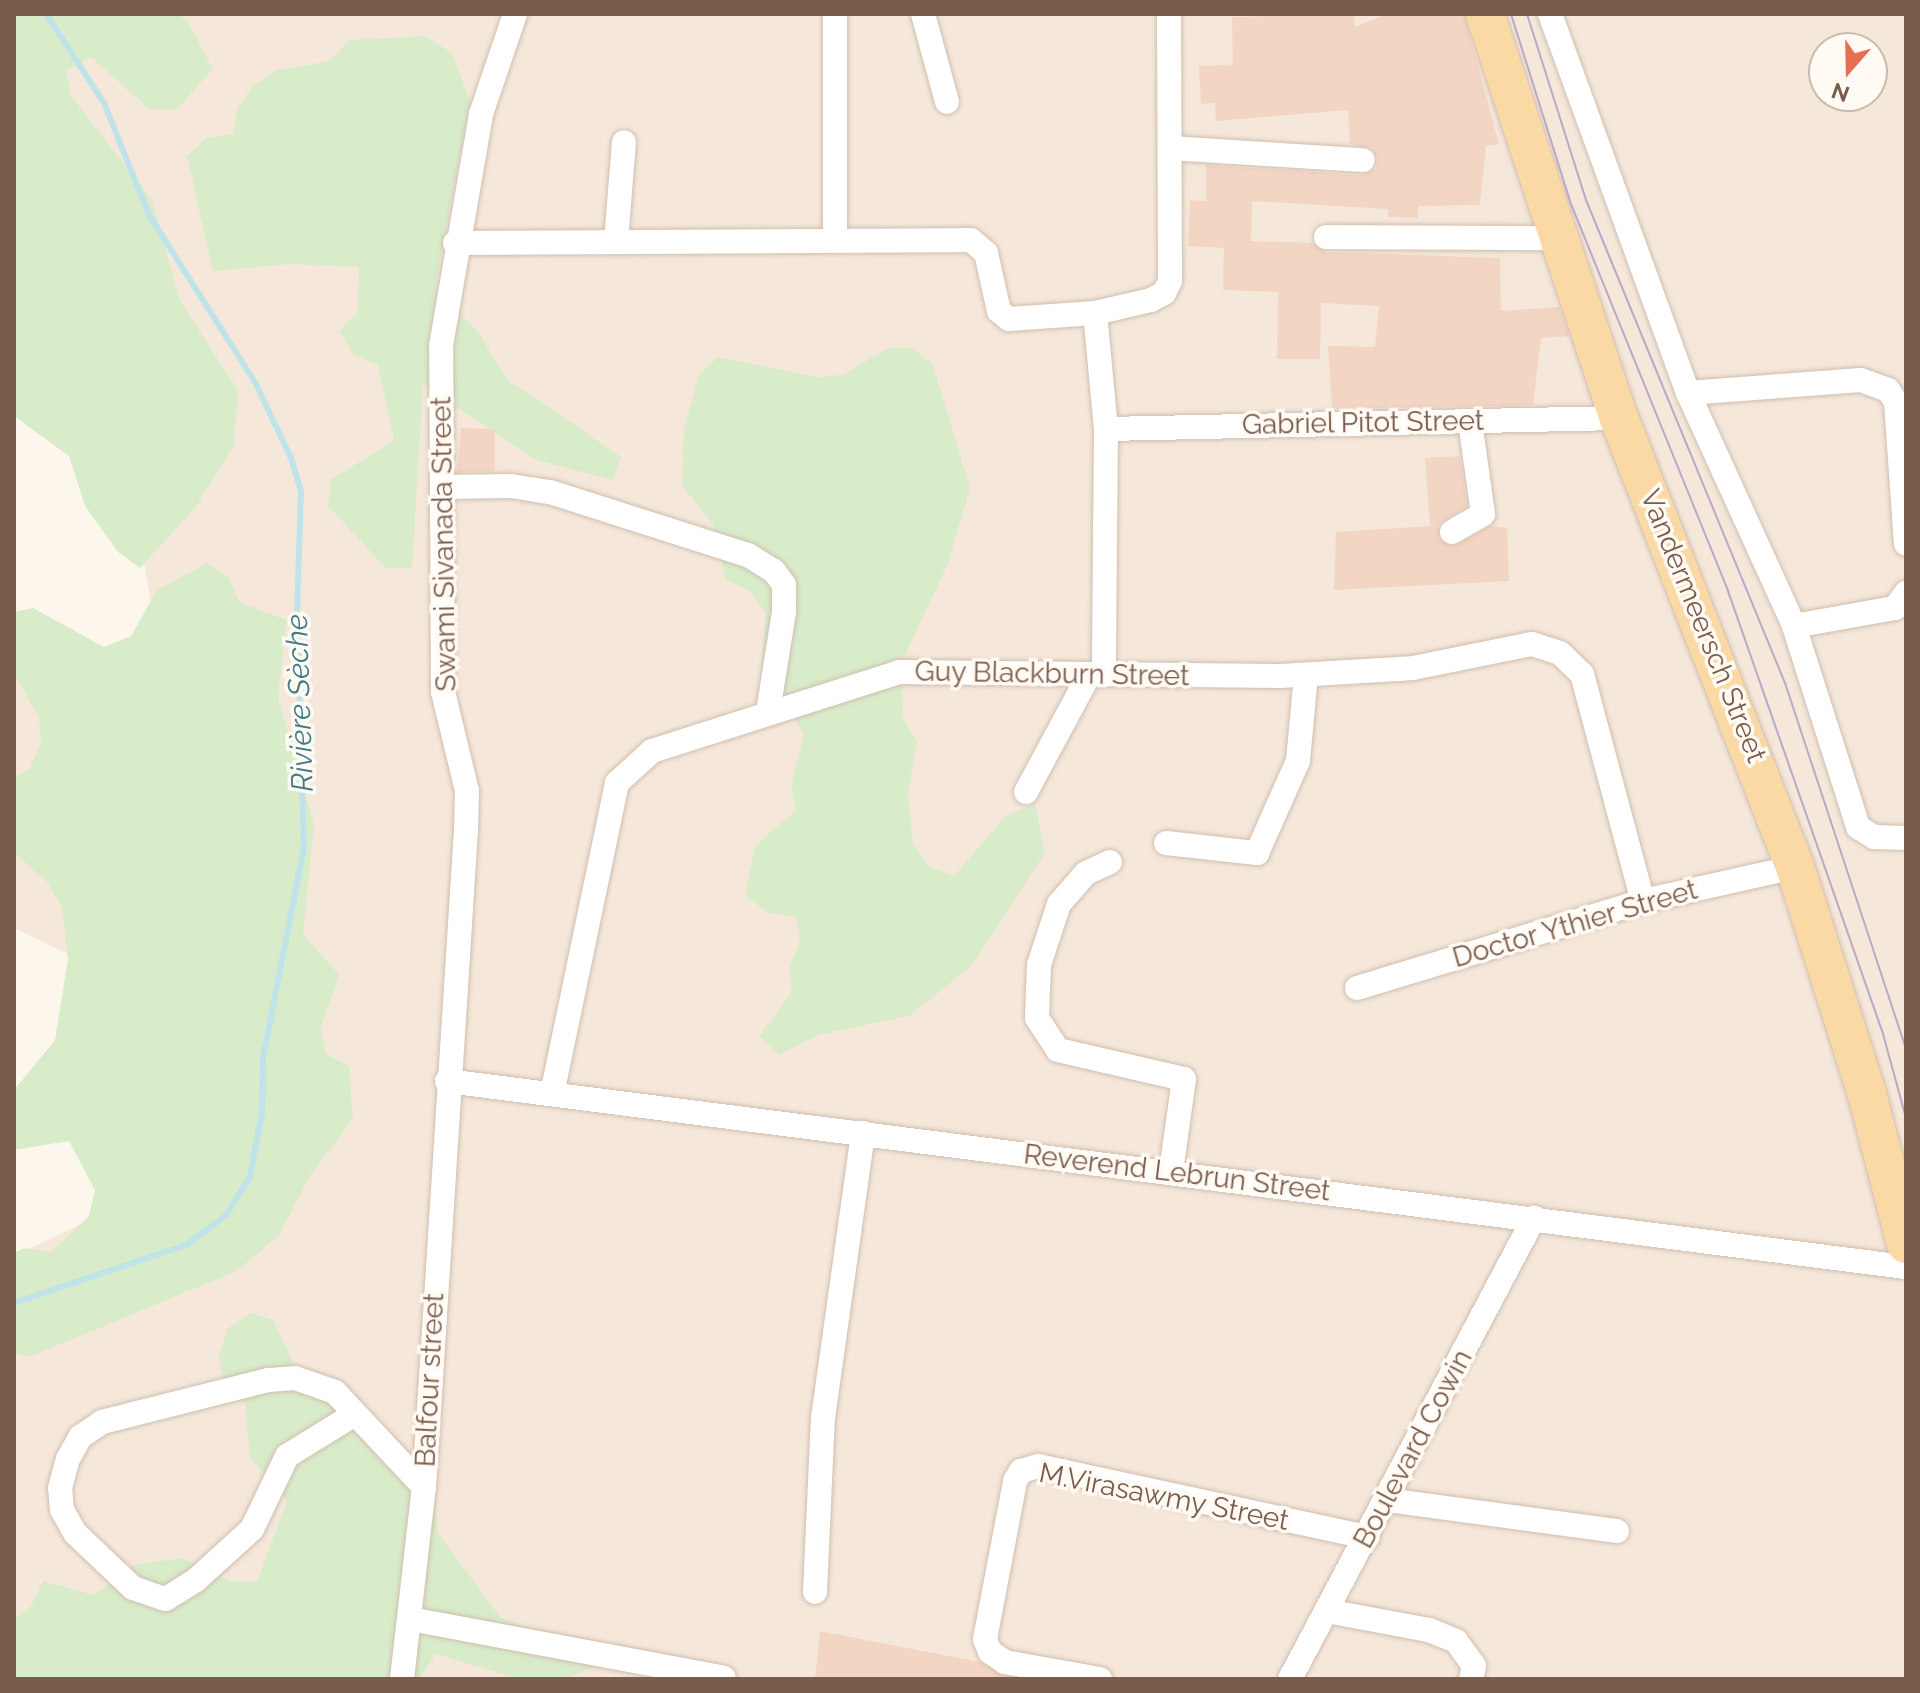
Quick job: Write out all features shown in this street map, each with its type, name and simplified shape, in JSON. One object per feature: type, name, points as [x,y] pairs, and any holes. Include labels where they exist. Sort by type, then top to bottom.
[{"type":"main road","name":"Vandermeersch Street","points":[[1485,14],[1555,238],[1619,418],[1795,867],[1867,1094],[1906,1244]]},
{"type":"street","name":"Swami Sivanada Street","points":[[447,1081],[467,791],[443,692],[441,346],[455,243],[490,78],[515,14]]},
{"type":"street","points":[[835,14],[835,238]]},
{"type":"street","points":[[923,14],[947,102]]},
{"type":"street","points":[[455,243],[835,238],[971,240],[986,253],[999,311],[1009,319],[1095,313],[1151,300],[1164,293],[1170,281],[1169,14]]},
{"type":"street","points":[[1550,14],[1688,393],[1794,626],[1858,827],[1874,837],[1906,838]]},
{"type":"street","points":[[616,241],[624,142]]},
{"type":"street","points":[[1170,148],[1363,160]]},
{"type":"street","points":[[1326,237],[1555,238]]},
{"type":"street","points":[[1026,792],[1097,675],[1106,429],[1095,313]]},
{"type":"street","points":[[1688,393],[1861,380],[1888,390],[1896,402],[1906,544]]},
{"type":"street","name":"Gabriel Pitot Street","points":[[1106,429],[1619,418]]},
{"type":"street","points":[[1452,532],[1483,514],[1470,421]]},
{"type":"street","points":[[443,487],[511,486],[550,492],[748,555],[774,571],[784,585],[784,612],[768,712]]},
{"type":"street","points":[[1794,626],[1895,608],[1906,593]]},
{"type":"street","name":"Guy Blackburn Street","points":[[552,1094],[617,783],[652,751],[899,672],[1306,675],[1413,668],[1532,644],[1560,653],[1582,674],[1643,901]]},
{"type":"street","points":[[1166,843],[1257,853],[1298,761],[1306,675]]},
{"type":"street","points":[[1110,862],[1086,873],[1059,904],[1039,965],[1037,1018],[1058,1050],[1184,1079],[1171,1172]]},
{"type":"street","name":"Doctor Ythier Street","points":[[1357,988],[1643,901],[1795,867]]},
{"type":"street","name":"Reverend Lebrun Street","points":[[447,1081],[1906,1267]]},
{"type":"street","name":"Balfour street","points":[[402,1679],[424,1487],[447,1081]]},
{"type":"street","points":[[815,1592],[823,1418],[863,1133]]},
{"type":"street","name":"Boulevard Cowin","points":[[1290,1679],[1534,1218]]},
{"type":"street","points":[[355,1414],[287,1456],[252,1529],[196,1580],[165,1599],[133,1588],[75,1533],[62,1510],[60,1488],[68,1459],[80,1437],[102,1422],[268,1380],[295,1378],[335,1392],[424,1487]]},
{"type":"street","name":"M.Virasawmy Street","points":[[1100,1679],[1005,1662],[990,1652],[985,1639],[1015,1481],[1021,1471],[1038,1466],[1367,1537]]},
{"type":"street","points":[[1387,1500],[1617,1531]]},
{"type":"street","points":[[1327,1611],[1429,1630],[1456,1641],[1474,1666],[1471,1679]]},
{"type":"street","points":[[410,1619],[724,1678]]},
{"type":"shaded area","points":[[47,14],[1906,14],[1906,1679],[14,1679],[14,1256],[247,1145]]},
{"type":"shaded area","points":[[14,630],[49,636],[70,955],[14,928]]},
{"type":"green space","points":[[14,14],[178,14],[188,22],[213,69],[176,110],[149,109],[91,57],[66,70],[71,96],[152,200],[180,301],[238,390],[234,445],[195,508],[140,568],[118,552],[85,506],[69,456],[14,416]]},
{"type":"green space","points":[[425,36],[452,53],[470,101],[435,287],[478,332],[507,379],[621,457],[613,480],[536,460],[423,384],[412,568],[386,568],[328,506],[331,480],[394,440],[378,365],[353,354],[339,331],[357,314],[359,267],[291,264],[213,271],[187,156],[207,138],[234,134],[237,108],[253,86],[277,70],[330,61],[349,40]]},
{"type":"green space","points":[[887,348],[913,348],[933,365],[970,488],[947,566],[901,663],[903,719],[917,741],[908,793],[913,844],[930,867],[954,876],[1006,816],[1035,804],[1045,853],[973,964],[909,1016],[818,1035],[779,1055],[759,1036],[792,992],[789,967],[800,942],[796,917],[769,913],[745,896],[755,846],[796,810],[791,785],[804,734],[761,667],[766,613],[750,591],[725,579],[714,526],[682,485],[684,429],[699,374],[718,357],[817,377],[843,375]]},
{"type":"green space","points":[[207,563],[228,577],[240,603],[287,620],[278,697],[314,825],[303,934],[339,975],[321,1027],[325,1053],[349,1066],[353,1119],[311,1174],[279,1235],[237,1271],[29,1357],[14,1353],[14,1253],[24,1248],[51,1252],[89,1216],[95,1190],[69,1141],[14,1150],[14,1090],[55,1040],[68,959],[62,907],[48,883],[14,853],[14,778],[30,768],[41,743],[39,717],[14,674],[14,612],[33,608],[104,647],[131,636],[157,590]]},
{"type":"green space","points":[[250,1313],[273,1320],[294,1365],[361,1399],[392,1450],[434,1481],[438,1533],[500,1617],[575,1649],[594,1667],[564,1679],[519,1679],[436,1654],[419,1679],[14,1679],[14,1619],[31,1606],[43,1581],[94,1595],[134,1565],[182,1558],[231,1581],[257,1582],[287,1501],[250,1458],[245,1404],[224,1383],[219,1357],[227,1329]]},
{"type":"building","points":[[1354,14],[1355,27],[1386,14],[1464,14],[1499,144],[1486,146],[1480,205],[1418,206],[1418,218],[1388,217],[1388,209],[1252,201],[1251,241],[1312,243],[1326,252],[1500,258],[1501,311],[1559,307],[1569,336],[1541,338],[1533,405],[1332,409],[1328,346],[1375,347],[1379,306],[1321,303],[1320,359],[1277,359],[1278,292],[1223,290],[1224,248],[1188,246],[1190,200],[1206,201],[1206,165],[1362,175],[1375,169],[1378,160],[1372,148],[1350,144],[1348,110],[1216,121],[1215,103],[1201,104],[1199,66],[1233,65],[1232,17]]},
{"type":"building","points":[[461,428],[495,429],[495,471],[457,472]]},
{"type":"building","points":[[1460,456],[1467,506],[1439,524],[1439,539],[1453,547],[1491,526],[1507,528],[1509,581],[1334,590],[1336,532],[1430,526],[1425,458]]},
{"type":"building","points":[[820,1631],[980,1662],[1015,1679],[815,1679]]},
{"type":"waterway","name":"Rivière Sèche","points":[[14,1303],[188,1244],[226,1215],[250,1177],[262,1112],[263,1058],[304,848],[297,616],[301,491],[290,456],[256,384],[149,215],[104,103],[46,14]]},
{"type":"tram line","points":[[1511,14],[1571,204],[1728,591],[1883,1034],[1906,1118]]},
{"type":"tram line","points":[[1527,14],[1586,200],[1785,683],[1906,1048]]}]
